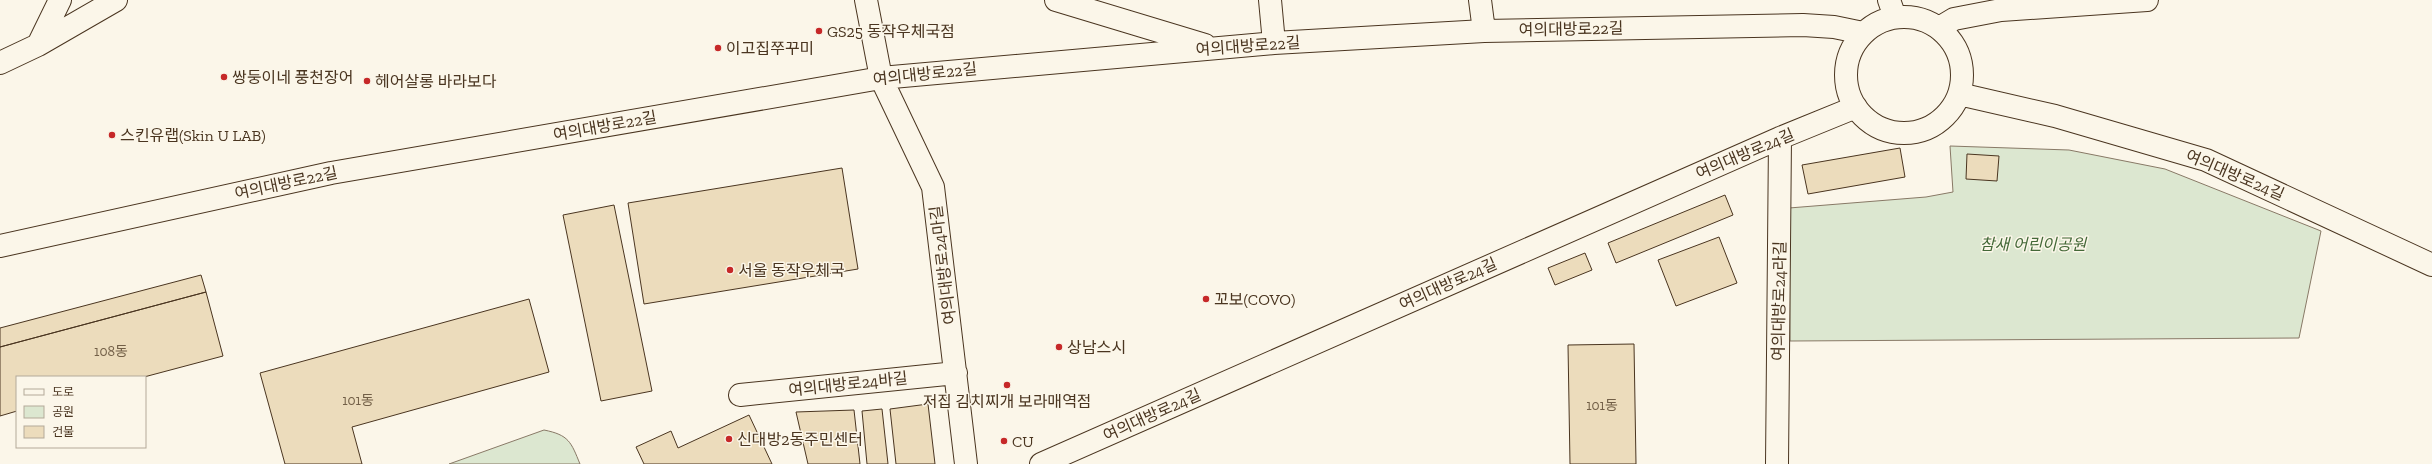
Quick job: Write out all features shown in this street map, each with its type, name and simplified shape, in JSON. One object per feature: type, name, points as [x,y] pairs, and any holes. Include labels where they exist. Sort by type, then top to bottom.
[{"type":"street","points":[[38,45],[60,0]]},
{"type":"street","points":[[0,63],[38,45],[116,0]]},
{"type":"street","name":"여의대방로24마길","points":[[866,0],[881,78],[934,187],[966,464]]},
{"type":"street","points":[[1056,0],[1214,48]]},
{"type":"street","points":[[1270,0],[1274,43]]},
{"type":"street","points":[[1480,0],[1484,31]]},
{"type":"street","points":[[1940,28],[1954,19],[2001,10],[2147,0]]},
{"type":"street","points":[[1892,9],[1940,28],[1956,47],[1962,64],[1962,82],[1959,94],[1948,114],[1934,126],[1923,130],[1906,133],[1889,131],[1873,124],[1856,107],[1851,98],[1846,81],[1847,64],[1853,47],[1863,33],[1878,23],[1892,9]]},
{"type":"street","name":"여의대방로22길","points":[[0,246],[331,173],[881,78],[1274,43],[1484,31],[1802,25],[1834,27],[1863,33]]},
{"type":"street","name":"여의대방로24길","points":[[1959,94],[2055,116],[2206,160],[2432,265]]},
{"type":"street","name":"여의대방로24길","points":[[1040,464],[1780,138],[1856,107]]},
{"type":"street","name":"여의대방로24라길","points":[[1777,464],[1780,138]]},
{"type":"street","name":"여의대방로24바길","points":[[740,395],[956,373]]},
{"type":"green space","name":"참새 어린이공원","points":[[1950,146],[2069,150],[2165,169],[2321,231],[2299,338],[1790,341],[1789,208],[1926,197],[1953,192]]},
{"type":"green space","points":[[544,430],[564,437],[574,450],[580,464],[449,464]]},
{"type":"building","points":[[1900,148],[1905,177],[1808,194],[1802,165]]},
{"type":"building","points":[[1967,154],[1999,156],[1997,181],[1966,179]]},
{"type":"building","points":[[842,168],[858,269],[644,304],[628,203]]},
{"type":"building","points":[[1725,195],[1733,215],[1616,263],[1608,243]]},
{"type":"building","points":[[614,205],[652,391],[601,401],[563,215]]},
{"type":"building","points":[[1719,237],[1737,283],[1676,306],[1658,260]]},
{"type":"building","points":[[1585,253],[1592,270],[1555,285],[1548,268]]},
{"type":"building","points":[[201,275],[206,292],[0,347],[0,328]]},
{"type":"building","points":[[206,292],[223,356],[146,376],[16,376],[16,411],[0,416],[0,347]]},
{"type":"building","points":[[529,299],[549,372],[352,427],[362,464],[285,464],[260,373]]},
{"type":"building","points":[[1634,344],[1636,464],[1570,464],[1568,345]]},
{"type":"building","points":[[928,404],[935,464],[896,464],[890,409]]},
{"type":"building","points":[[882,409],[888,464],[867,464],[862,411]]},
{"type":"building","points":[[854,410],[860,464],[808,464],[796,412]]},
{"type":"building","name":"신대방2동주민센터","points":[[749,415],[772,464],[644,464],[636,447],[671,431],[678,448]]},
{"type":"place","name":"GS25 동작우체국점","points":[[819,31]]},
{"type":"place","name":"이고집쭈꾸미","points":[[718,48]]},
{"type":"place","name":"쌍둥이네 풍천장어","points":[[224,77]]},
{"type":"place","name":"헤어살롱 바라보다","points":[[367,81]]},
{"type":"place","name":"스킨유랩(Skin U LAB)","points":[[112,135]]},
{"type":"place","name":"서울 동작우체국","points":[[730,270]]},
{"type":"place","name":"꼬보(COVO)","points":[[1206,299]]},
{"type":"place","name":"상남스시","points":[[1059,347]]},
{"type":"place","name":"저집 김치찌개 보라매역점","points":[[1007,385]]},
{"type":"place","name":"신대방2동주민센터","points":[[729,439]]},
{"type":"place","name":"CU","points":[[1004,441]]}]
